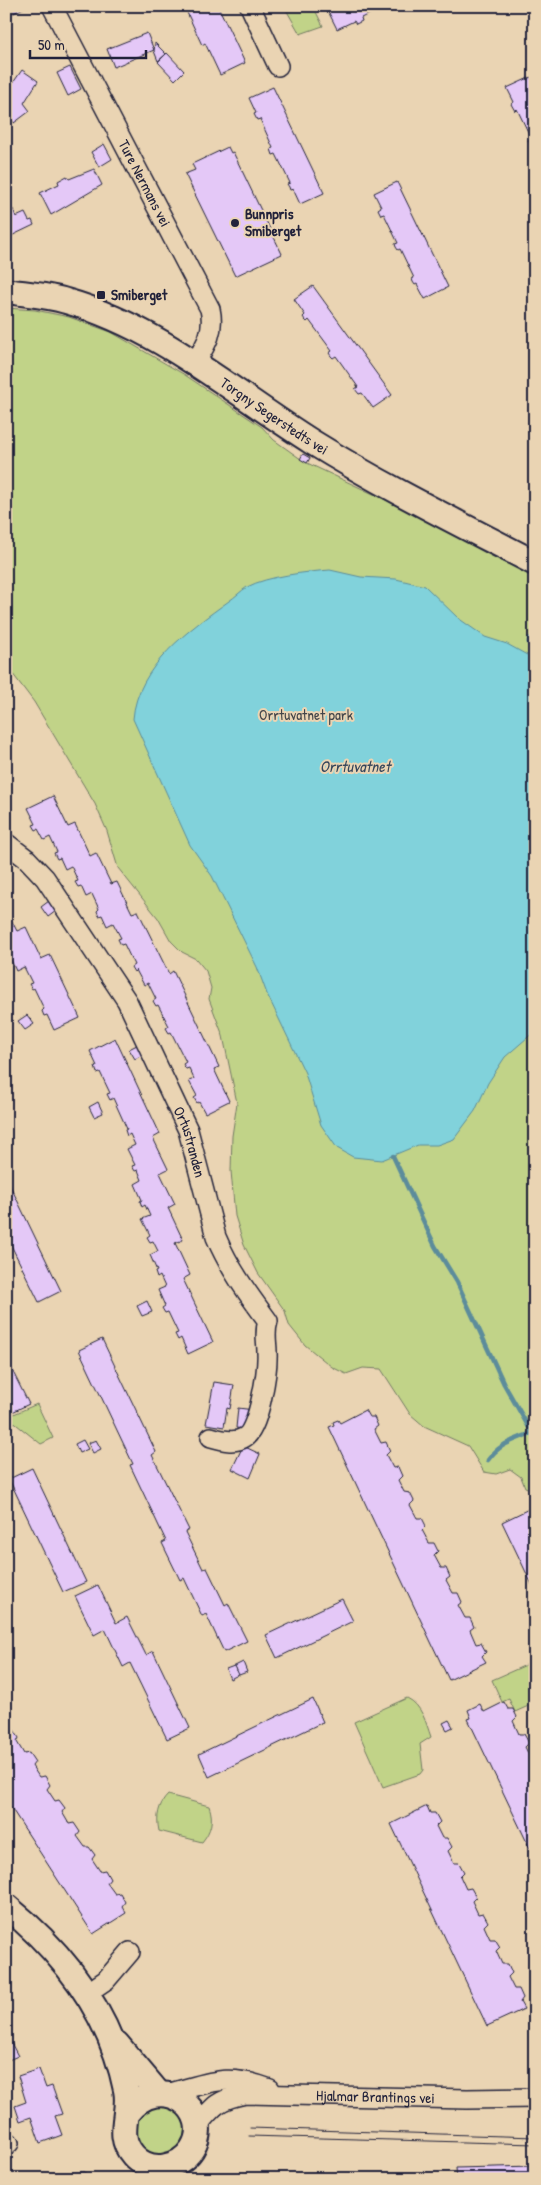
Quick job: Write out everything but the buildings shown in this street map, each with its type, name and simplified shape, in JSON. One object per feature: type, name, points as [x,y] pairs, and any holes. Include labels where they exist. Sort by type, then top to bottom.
[{"type":"main road","name":"Torgny Segerstedts vei","points":[[6,291],[64,300],[98,311],[140,329],[195,363],[311,441],[535,563]]},
{"type":"main road","points":[[6,1906],[54,1950],[90,1998],[111,2037],[127,2091],[127,2113],[123,2136],[127,2147],[143,2163],[154,2167],[165,2167],[171,2171],[192,2148],[197,2126],[195,2117],[184,2102],[163,2094],[111,2037]]},
{"type":"main road","points":[[127,2113],[143,2097],[163,2094]]},
{"type":"main road","points":[[134,2156],[139,2179]]},
{"type":"street","name":"Ture Nermans vei","points":[[52,6],[210,309],[213,322],[209,339],[195,363]]},
{"type":"street","points":[[250,6],[278,66]]},
{"type":"street","name":"Ortustranden","points":[[6,843],[27,859],[45,878],[120,988],[188,1130],[216,1237],[222,1251],[242,1286],[268,1322],[264,1332],[268,1353],[261,1404],[251,1428],[245,1438],[235,1440],[211,1437]]},
{"type":"street","points":[[90,1998],[130,1952]]},
{"type":"street","name":"Hjalmar Brantings vei","points":[[163,2094],[224,2079],[252,2082],[285,2095]]},
{"type":"street","name":"Hjalmar Brantings vei","points":[[197,2126],[213,2105],[227,2098],[246,2094],[466,2099],[535,2098]]},
{"type":"street","name":"Hjalmar Brantings vei","points":[[466,2099],[493,2105],[535,2106]]},
{"type":"green space","points":[[284,6],[313,6],[323,26],[300,34]]},
{"type":"green space","name":"Orrtuvatnet park","points":[[6,308],[35,310],[69,317],[111,332],[185,375],[262,427],[274,440],[305,462],[401,507],[535,576],[535,1491],[525,1487],[521,1477],[510,1469],[496,1474],[484,1472],[468,1446],[424,1426],[410,1414],[381,1369],[363,1368],[346,1374],[332,1367],[305,1345],[289,1325],[285,1311],[258,1273],[244,1245],[235,1216],[231,1171],[232,1136],[237,1103],[223,1036],[209,999],[211,988],[206,971],[196,959],[182,952],[171,941],[158,918],[118,868],[107,831],[95,804],[34,702],[6,665]]},
{"type":"green space","points":[[37,1404],[53,1438],[41,1444],[7,1417]]},
{"type":"green space","points":[[535,1661],[535,1703],[515,1712],[509,1699],[502,1702],[492,1680]]},
{"type":"green space","points":[[407,1698],[420,1710],[431,1737],[420,1744],[423,1770],[420,1774],[383,1787],[354,1722]]},
{"type":"green space","points":[[168,1795],[209,1806],[211,1825],[208,1834],[202,1842],[159,1831],[159,1811]]},
{"type":"green space","points":[[174,2104],[189,2128],[184,2146],[158,2158],[140,2150],[132,2124],[140,2109]]},
{"type":"water","name":"Orrtuvatnet","points":[[330,570],[361,577],[396,579],[425,586],[458,618],[485,637],[507,644],[527,655],[531,654],[527,642],[528,637],[535,635],[535,1031],[505,1057],[488,1083],[475,1111],[454,1139],[437,1145],[418,1145],[382,1160],[353,1157],[337,1148],[321,1125],[305,1073],[267,994],[257,967],[212,876],[190,845],[133,719],[137,700],[144,682],[155,666],[183,637],[231,599],[247,587],[265,580],[287,575]]},
{"type":"waterway","points":[[393,1156],[435,1246],[457,1282],[504,1384],[535,1438]]},
{"type":"waterway","points":[[488,1460],[502,1446],[531,1433]]},
{"type":"tram line","points":[[250,2128],[535,2137]]},
{"type":"tram line","points":[[249,2136],[535,2144]]},
{"type":"place","name":"Bunnpris Smiberget","points":[[235,223]]},
{"type":"place","name":"Smiberget","points":[[101,295]]}]
